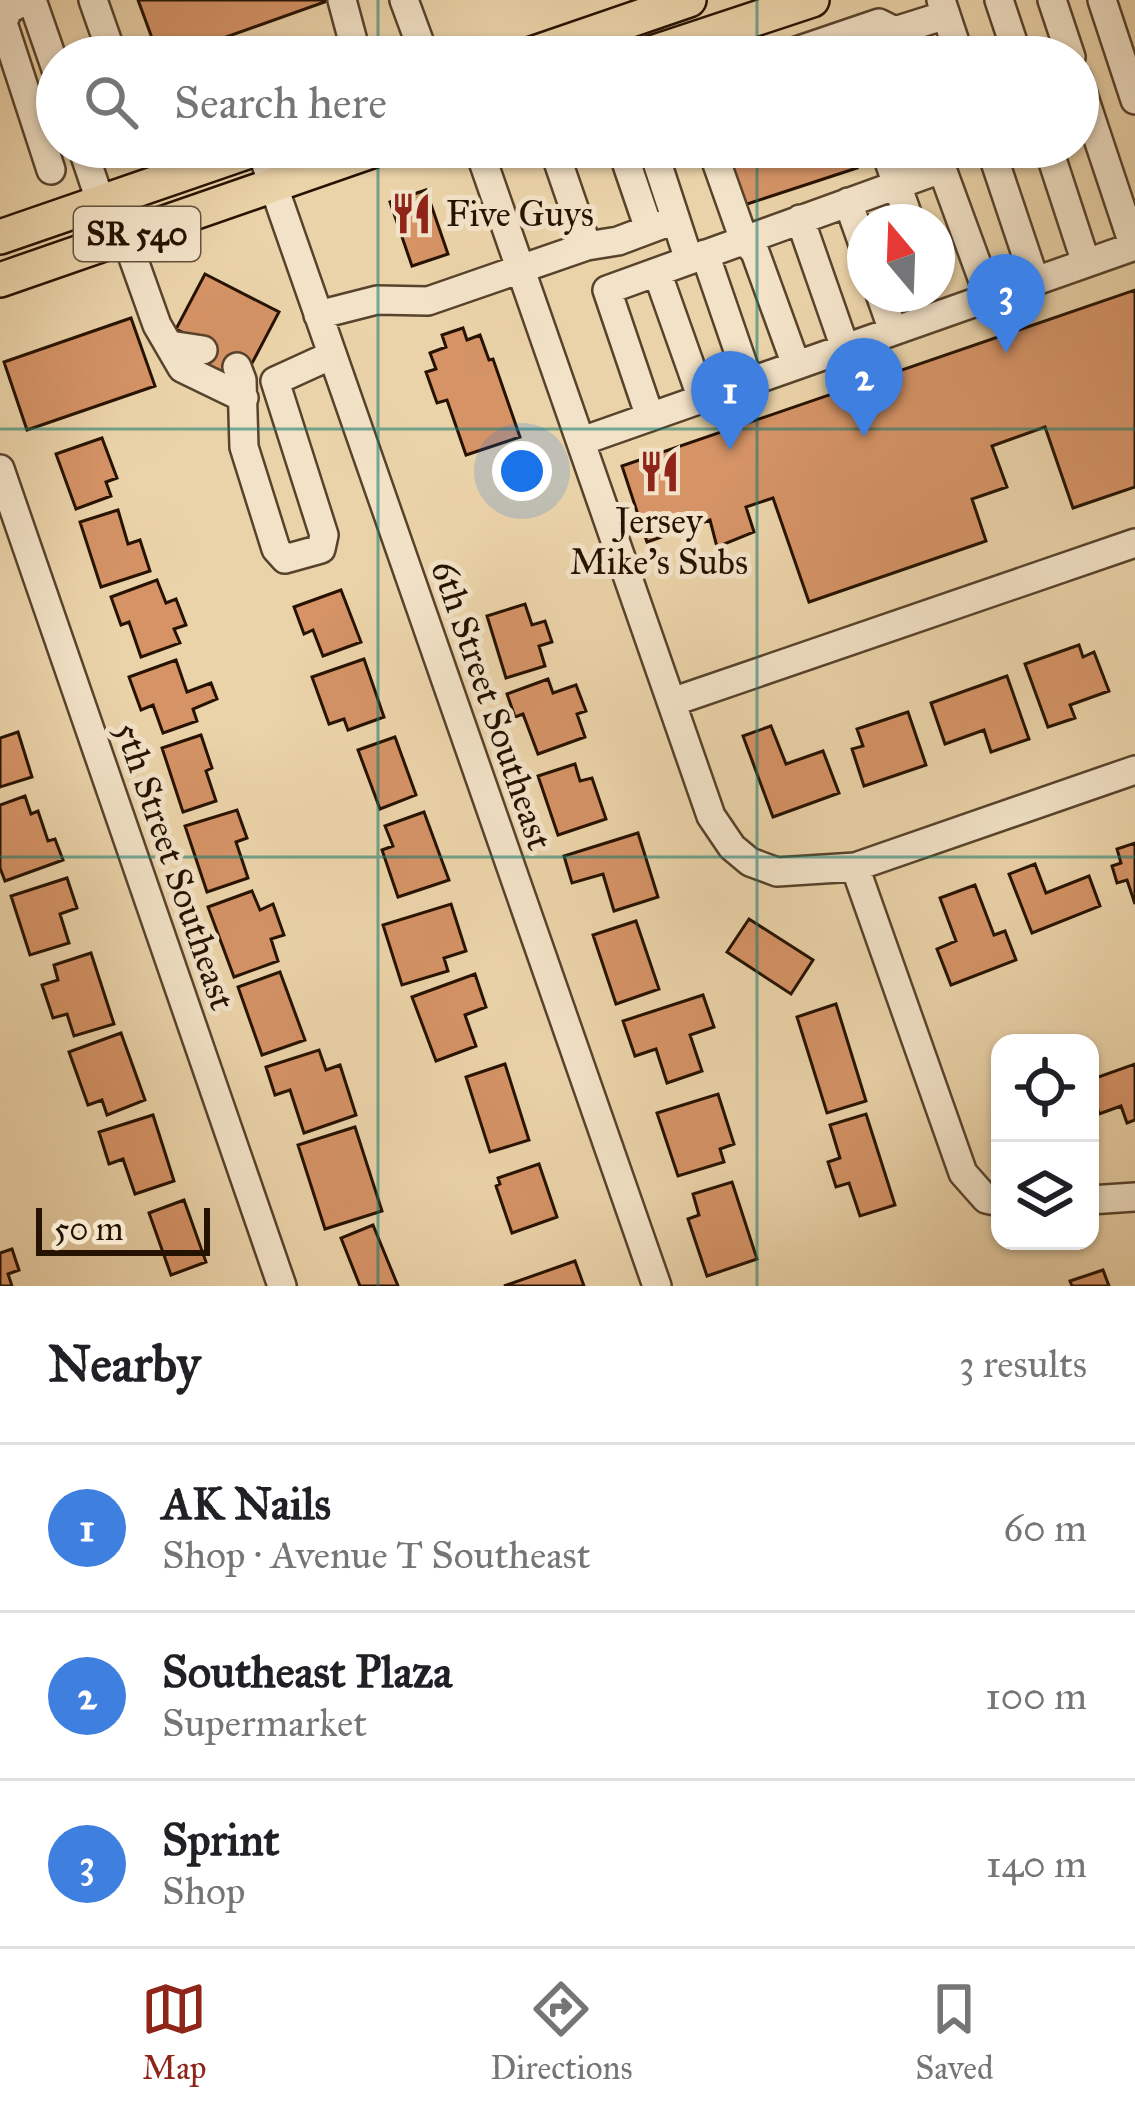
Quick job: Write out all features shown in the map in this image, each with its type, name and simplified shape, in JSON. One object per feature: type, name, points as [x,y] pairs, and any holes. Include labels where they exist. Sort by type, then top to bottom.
[{"type":"main road","points":[[584,36],[689,0]]},
{"type":"main road","points":[[682,36],[757,0]]},
{"type":"main road","points":[[703,36],[812,0]]},
{"type":"main road","name":"SR 540","points":[[0,237],[200,168]]},
{"type":"main road","name":"SR 540","points":[[0,280],[325,168]]},
{"type":"street","points":[[36,124],[3,23],[8,10],[29,0],[43,36]]},
{"type":"street","points":[[93,0],[106,36]]},
{"type":"street","points":[[342,0],[352,36]]},
{"type":"street","points":[[404,0],[417,36]]},
{"type":"street","points":[[1000,0],[1011,36]]},
{"type":"street","points":[[1052,0],[1064,36]]},
{"type":"street","points":[[1102,0],[1135,100]]},
{"type":"street","points":[[910,36],[944,7],[953,36]]},
{"type":"street","points":[[863,36],[879,23],[892,36]]},
{"type":"street","points":[[955,302],[988,297],[1134,246],[1099,142]]},
{"type":"street","points":[[89,168],[157,325],[182,368],[244,398]]},
{"type":"street","name":"6th Street Southeast","points":[[267,168],[657,1286]]},
{"type":"street","points":[[486,168],[711,816],[732,847],[750,862],[776,872],[855,867],[1135,770]]},
{"type":"street","points":[[560,168],[586,246]]},
{"type":"street","points":[[632,168],[661,224],[697,257],[749,382]]},
{"type":"street","points":[[654,168],[661,224]]},
{"type":"street","points":[[718,168],[796,365]]},
{"type":"street","points":[[891,168],[904,204]]},
{"type":"street","points":[[650,417],[607,290],[897,184],[922,168]]},
{"type":"street","points":[[942,168],[988,297]]},
{"type":"street","points":[[997,168],[1035,281]]},
{"type":"street","points":[[1055,168],[1086,263]]},
{"type":"street","points":[[800,219],[845,348]]},
{"type":"street","points":[[318,315],[377,299],[428,301],[661,224]]},
{"type":"street","points":[[657,272],[702,399]]},
{"type":"street","points":[[886,312],[893,331]]},
{"type":"street","points":[[582,441],[893,331],[925,312]]},
{"type":"street","points":[[170,345],[203,350]]},
{"type":"street","points":[[236,367],[244,398],[244,447],[276,549],[285,559],[321,549],[324,535],[274,381],[332,355]]},
{"type":"street","name":"5th Street Southeast","points":[[0,470],[282,1286]]},
{"type":"street","points":[[672,702],[1135,544]]},
{"type":"street","points":[[855,867],[963,1173],[991,1200]]},
{"type":"street","points":[[1099,1199],[1135,1197]]},
{"type":"building","points":[[138,0],[330,0],[229,36],[151,36]]},
{"type":"building","points":[[728,168],[857,168],[741,206]]},
{"type":"building","points":[[426,190],[448,254],[412,266],[390,202]]},
{"type":"building","points":[[205,274],[279,312],[250,367],[228,381],[196,365],[207,345],[176,329]]},
{"type":"building","points":[[1135,290],[1135,487],[1073,508],[1045,427],[992,446],[1007,487],[972,499],[986,541],[809,602],[773,498],[746,507],[754,532],[717,547],[710,520],[647,542],[622,466]]},
{"type":"building","points":[[131,318],[155,386],[27,430],[4,362]]},
{"type":"building","points":[[463,328],[467,340],[480,335],[489,360],[493,359],[520,437],[466,455],[447,400],[437,403],[426,372],[436,369],[430,353],[446,347],[442,335]]},
{"type":"building","points":[[102,438],[117,478],[106,482],[111,496],[76,509],[56,454]]},
{"type":"building","points":[[118,510],[128,544],[140,540],[150,571],[101,587],[80,522]]},
{"type":"building","points":[[157,580],[166,603],[176,599],[186,625],[174,629],[180,643],[141,657],[129,622],[121,625],[111,597]]},
{"type":"building","points":[[341,590],[361,642],[323,656],[313,630],[304,634],[294,607]]},
{"type":"building","points":[[525,604],[532,625],[545,621],[552,642],[539,646],[545,666],[506,678],[487,616]]},
{"type":"building","points":[[1079,645],[1083,657],[1094,652],[1109,691],[1070,705],[1075,718],[1048,727],[1025,664]]},
{"type":"building","points":[[364,659],[384,717],[348,730],[344,719],[329,724],[312,677]]},
{"type":"building","points":[[176,660],[187,692],[211,683],[217,699],[193,709],[197,721],[163,733],[153,705],[141,710],[129,677]]},
{"type":"building","points":[[1007,676],[1029,739],[991,752],[984,730],[945,744],[931,703]]},
{"type":"building","points":[[548,679],[553,693],[576,685],[586,711],[577,714],[585,737],[538,754],[523,714],[515,717],[507,694]]},
{"type":"building","points":[[908,712],[926,765],[864,786],[852,749],[863,746],[857,729]]},
{"type":"building","points":[[771,726],[786,764],[823,751],[839,793],[773,817],[743,736]]},
{"type":"building","points":[[18,732],[32,777],[0,787],[0,738]]},
{"type":"building","points":[[201,735],[216,801],[183,812],[162,748]]},
{"type":"building","points":[[395,737],[416,795],[380,809],[358,750]]},
{"type":"building","points":[[575,764],[580,781],[592,778],[606,819],[558,835],[538,776]]},
{"type":"building","points":[[25,796],[31,814],[38,811],[48,841],[55,839],[63,860],[5,881],[0,868],[0,805]]},
{"type":"building","points":[[237,810],[247,838],[236,842],[248,878],[207,892],[185,826]]},
{"type":"building","points":[[424,812],[449,880],[398,897],[382,850],[393,846],[385,826]]},
{"type":"building","points":[[638,833],[658,897],[614,911],[603,874],[572,883],[564,856]]},
{"type":"building","points":[[1135,843],[1135,904],[1127,880],[1117,883],[1112,866],[1121,863],[1117,849]]},
{"type":"building","points":[[1035,864],[1046,893],[1089,876],[1100,906],[1032,933],[1009,874]]},
{"type":"building","points":[[67,878],[77,908],[60,914],[69,943],[30,955],[11,896]]},
{"type":"building","points":[[975,885],[994,935],[1005,931],[1016,960],[951,985],[937,949],[956,941],[940,898]]},
{"type":"building","points":[[252,891],[260,910],[273,904],[284,935],[271,939],[278,961],[234,977],[208,907]]},
{"type":"building","points":[[451,904],[466,951],[444,958],[448,971],[402,985],[383,925]]},
{"type":"building","points":[[749,919],[813,960],[791,994],[727,952]]},
{"type":"building","points":[[636,921],[659,989],[616,1004],[593,935]]},
{"type":"building","points":[[91,953],[114,1024],[74,1036],[67,1014],[53,1018],[42,985],[58,980],[54,965]]},
{"type":"building","points":[[280,972],[305,1040],[262,1055],[238,987]]},
{"type":"building","points":[[475,974],[486,1007],[465,1015],[476,1046],[436,1061],[412,997]]},
{"type":"building","points":[[703,995],[714,1027],[690,1035],[702,1071],[667,1083],[656,1049],[635,1056],[623,1021]]},
{"type":"building","points":[[836,1004],[866,1101],[827,1113],[797,1017]]},
{"type":"building","points":[[121,1033],[145,1100],[107,1115],[102,1100],[88,1105],[69,1052]]},
{"type":"building","points":[[319,1050],[326,1070],[340,1065],[356,1115],[304,1133],[290,1090],[275,1095],[266,1067]]},
{"type":"building","points":[[505,1064],[529,1140],[490,1152],[466,1077]]},
{"type":"building","points":[[1135,1064],[1135,1120],[1127,1123],[1121,1106],[1099,1114],[1099,1077]]},
{"type":"building","points":[[718,1094],[734,1144],[720,1149],[724,1162],[678,1176],[657,1113]]},
{"type":"building","points":[[866,1114],[895,1205],[860,1216],[849,1183],[836,1187],[828,1162],[840,1158],[830,1125]]},
{"type":"building","points":[[153,1115],[174,1181],[135,1194],[123,1159],[109,1164],[99,1132]]},
{"type":"building","points":[[355,1127],[382,1211],[325,1229],[298,1145]]},
{"type":"building","points":[[539,1164],[557,1217],[512,1233],[496,1186],[498,1178]]},
{"type":"building","points":[[732,1182],[757,1259],[707,1276],[688,1219],[699,1215],[693,1194]]},
{"type":"building","points":[[184,1200],[206,1262],[171,1275],[149,1213]]},
{"type":"building","points":[[373,1225],[398,1286],[360,1286],[341,1238]]},
{"type":"building","points":[[12,1249],[19,1270],[8,1274],[12,1286],[0,1286],[0,1253]]},
{"type":"building","points":[[575,1261],[584,1286],[504,1286]]},
{"type":"building","points":[[1103,1270],[1109,1286],[1072,1286],[1070,1281]]},
{"type":"place","name":"Five Guys","points":[[412,214]]},
{"type":"place","name":"Sprint","points":[[1006,353]]},
{"type":"place","name":"Southeast Plaza","points":[[864,437]]},
{"type":"place","name":"AK Nails","points":[[730,450]]},
{"type":"place","name":"Jersey Mike's Subs","points":[[659,471]]}]
